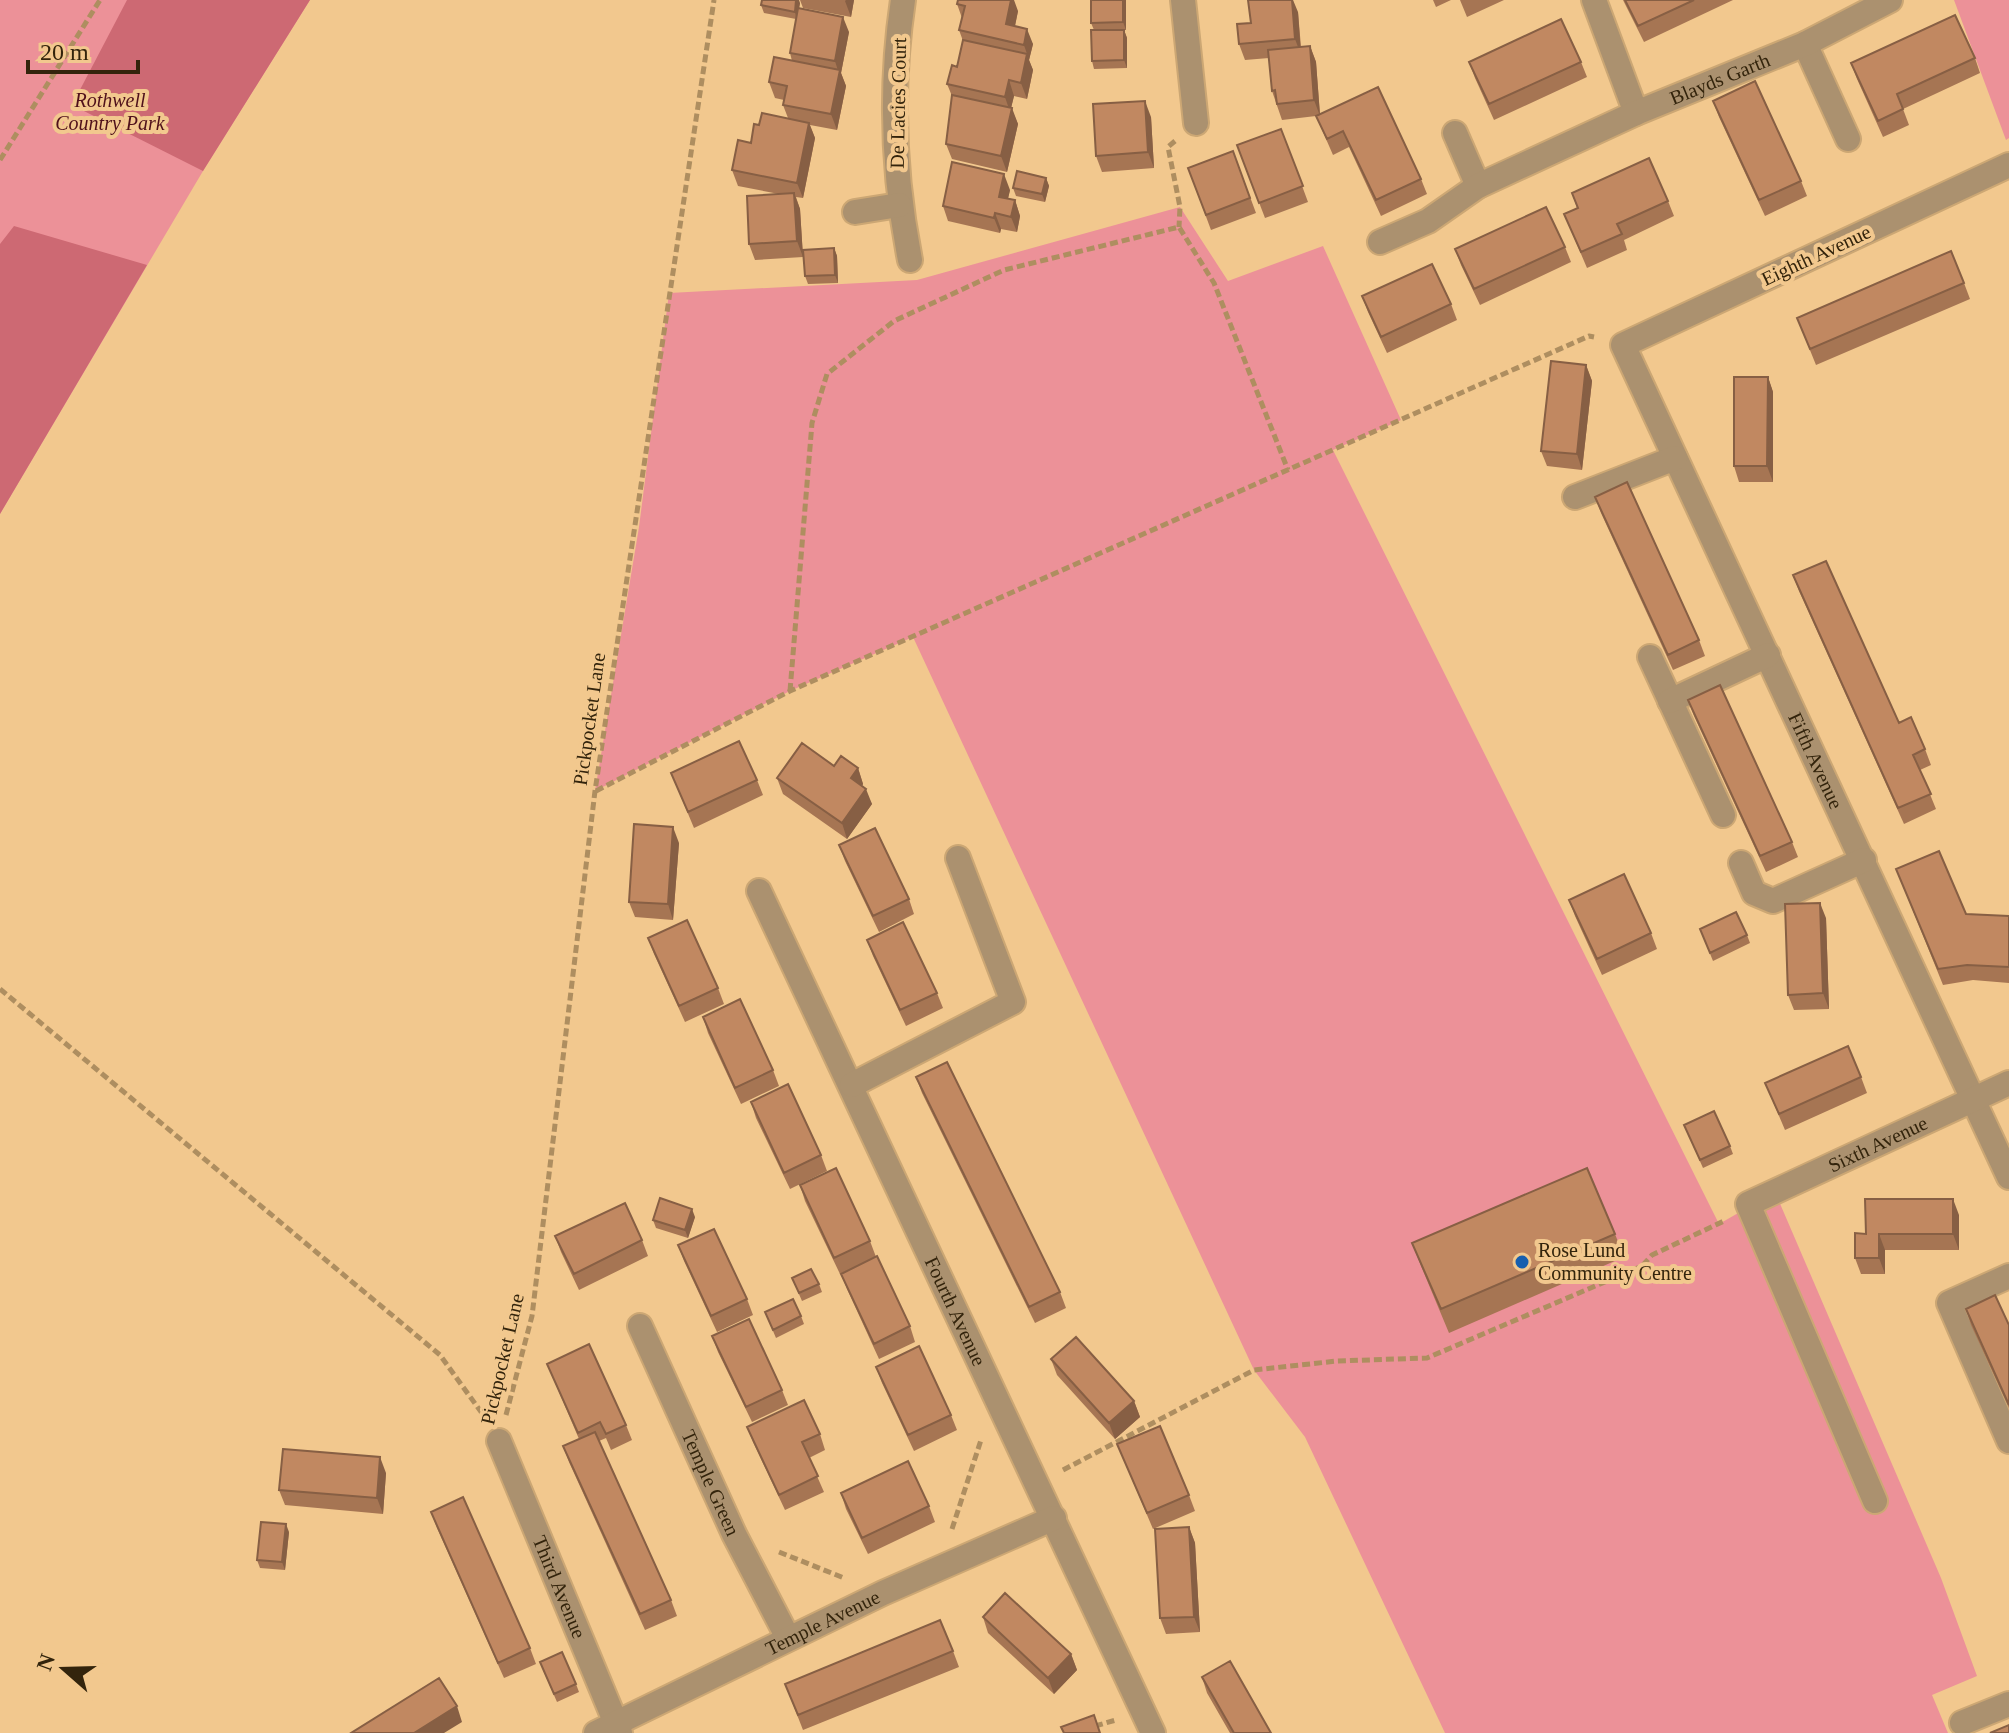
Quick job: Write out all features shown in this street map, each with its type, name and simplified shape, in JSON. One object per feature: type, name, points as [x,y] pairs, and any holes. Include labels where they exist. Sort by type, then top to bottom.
[{"type":"street","name":"De Lacies Court","points":[[903,0],[896,93],[899,205],[910,260]]},
{"type":"street","points":[[1183,0],[1196,123]]},
{"type":"street","points":[[1594,0],[1636,113]]},
{"type":"street","name":"Blayds Garth","points":[[1380,242],[1428,221],[1478,186],[1636,113],[1805,44],[1890,0]]},
{"type":"street","points":[[1805,44],[1848,139]]},
{"type":"street","points":[[1455,133],[1478,186]]},
{"type":"street","name":"Eighth Avenue","points":[[1623,345],[2009,165]]},
{"type":"street","points":[[855,212],[899,205]]},
{"type":"street","name":"Fifth Avenue","points":[[1623,345],[1975,1098],[2009,1177]]},
{"type":"street","points":[[1575,497],[1675,458]]},
{"type":"street","points":[[1670,701],[1768,655]]},
{"type":"street","points":[[1650,657],[1723,815]]},
{"type":"street","points":[[852,1085],[1013,1002],[958,858]]},
{"type":"street","points":[[1741,863],[1754,893],[1773,901],[1864,860]]},
{"type":"street","name":"Fourth Avenue","points":[[759,891],[852,1085],[994,1399],[1054,1518],[1153,1733]]},
{"type":"street","name":"Sixth Avenue","points":[[1748,1204],[2009,1083]]},
{"type":"street","points":[[1748,1204],[1875,1501]]},
{"type":"street","points":[[2009,1276],[1949,1303],[2009,1441]]},
{"type":"street","name":"Temple Green","points":[[640,1326],[734,1534],[788,1638]]},
{"type":"street","name":"Third Avenue","points":[[499,1441],[610,1730]]},
{"type":"street","name":"Temple Avenue","points":[[610,1730],[788,1638],[1054,1518]]},
{"type":"street","points":[[1962,1723],[2009,1704]]},
{"type":"path","points":[[0,160],[100,0]]},
{"type":"path","name":"Pickpocket Lane","points":[[499,1441],[532,1316],[595,791],[714,0]]},
{"type":"path","points":[[1196,123],[1168,147],[1180,207],[1179,227],[1214,283],[1288,470]]},
{"type":"path","points":[[790,691],[812,423],[827,374],[894,321],[1004,270],[1179,227]]},
{"type":"path","points":[[595,791],[790,691],[1589,336],[1623,345]]},
{"type":"path","points":[[0,989],[440,1355],[473,1397],[499,1441]]},
{"type":"path","points":[[1037,1484],[1254,1370],[1337,1361],[1427,1358],[1642,1266],[1652,1255],[1719,1224],[1748,1204]]},
{"type":"path","points":[[940,1568],[994,1399]]},
{"type":"path","points":[[734,1534],[883,1593]]},
{"type":"path","points":[[1088,1729],[1143,1711]]},
{"type":"green space","name":"Rothwell Country Park","points":[[0,0],[310,0],[203,171],[0,514]]},
{"type":"green space","points":[[127,0],[310,0],[203,171],[72,105]]},
{"type":"green space","points":[[1954,0],[2009,0],[2009,138],[2006,140]]},
{"type":"green space","points":[[1180,207],[1228,281],[1323,246],[1401,420],[1333,450],[1719,1224],[1775,1192],[1941,1578],[1977,1676],[1932,1695],[1948,1733],[1445,1733],[1305,1437],[1254,1370],[913,637],[790,691],[595,791],[639,527],[669,293],[917,280]]},
{"type":"green space","points":[[14,226],[147,265],[0,514],[0,244]]},
{"type":"building","points":[[762,0],[796,0],[795,12],[761,5]]},
{"type":"building","points":[[958,0],[1011,0],[1006,24],[1027,29],[1024,45],[959,30],[965,6],[957,4]]},
{"type":"building","points":[[1091,0],[1123,0],[1123,22],[1091,23]]},
{"type":"building","points":[[1248,0],[1292,0],[1295,39],[1239,44],[1237,24],[1251,23]]},
{"type":"building","points":[[1625,0],[1694,0],[1638,26]]},
{"type":"building","points":[[798,8],[843,17],[835,61],[790,53]]},
{"type":"building","points":[[1955,15],[1975,58],[1897,94],[1903,109],[1878,121],[1851,63]]},
{"type":"building","points":[[1561,19],[1581,62],[1489,104],[1469,62]]},
{"type":"building","points":[[1091,30],[1124,30],[1124,60],[1092,61]]},
{"type":"building","points":[[963,40],[1027,54],[1021,83],[1009,80],[1005,97],[947,84],[952,65],[957,67]]},
{"type":"building","points":[[1310,46],[1314,100],[1277,104],[1275,90],[1272,91],[1268,50]]},
{"type":"building","points":[[774,57],[840,70],[831,114],[783,105],[787,86],[769,82]]},
{"type":"building","points":[[1755,81],[1801,181],[1759,200],[1713,101]]},
{"type":"building","points":[[1378,87],[1421,179],[1376,200],[1343,131],[1327,139],[1316,116]]},
{"type":"building","points":[[952,95],[1012,108],[1001,156],[946,144]]},
{"type":"building","points":[[1145,101],[1148,152],[1096,156],[1093,104]]},
{"type":"building","points":[[762,113],[809,123],[797,183],[732,170],[738,140],[751,143],[754,124],[759,125]]},
{"type":"building","points":[[1281,129],[1303,186],[1259,203],[1237,145]]},
{"type":"building","points":[[1233,151],[1250,198],[1206,215],[1188,168]]},
{"type":"building","points":[[1649,158],[1668,201],[1617,224],[1622,234],[1581,252],[1564,214],[1578,208],[1572,193]]},
{"type":"building","points":[[952,162],[1004,174],[999,197],[1015,200],[1011,217],[995,213],[994,218],[943,206]]},
{"type":"building","points":[[1017,171],[1046,178],[1042,194],[1013,188]]},
{"type":"building","points":[[794,193],[797,241],[749,244],[747,196]]},
{"type":"building","points":[[1546,207],[1565,247],[1474,289],[1455,249]]},
{"type":"building","points":[[834,248],[835,275],[805,276],[803,250]]},
{"type":"building","points":[[1951,251],[1964,283],[1810,349],[1797,318]]},
{"type":"building","points":[[1432,264],[1451,304],[1381,337],[1362,296]]},
{"type":"building","points":[[1551,361],[1586,365],[1577,454],[1541,451]]},
{"type":"building","points":[[1734,377],[1768,377],[1767,466],[1734,466]]},
{"type":"building","points":[[1627,482],[1699,640],[1668,655],[1595,497]]},
{"type":"building","points":[[1826,561],[1899,723],[1911,717],[1925,749],[1913,755],[1931,794],[1898,808],[1793,575]]},
{"type":"building","points":[[1720,685],[1792,842],[1760,856],[1688,700]]},
{"type":"building","points":[[739,741],[757,780],[688,812],[671,773]]},
{"type":"building","points":[[802,743],[834,766],[841,756],[858,768],[851,778],[866,789],[842,823],[777,778]]},
{"type":"building","points":[[634,824],[673,827],[668,904],[629,902]]},
{"type":"building","points":[[875,828],[909,899],[873,916],[839,845]]},
{"type":"building","points":[[1939,851],[1966,914],[2009,916],[2009,967],[1967,965],[1938,969],[1896,869]]},
{"type":"building","points":[[1624,874],[1651,933],[1597,959],[1569,900]]},
{"type":"building","points":[[1820,903],[1823,993],[1788,995],[1785,904]]},
{"type":"building","points":[[1736,912],[1747,935],[1710,953],[1700,929]]},
{"type":"building","points":[[687,920],[718,988],[679,1006],[648,938]]},
{"type":"building","points":[[903,922],[937,993],[900,1010],[867,940]]},
{"type":"building","points":[[740,999],[773,1070],[735,1088],[703,1017]]},
{"type":"building","points":[[1848,1046],[1861,1077],[1779,1114],[1765,1083]]},
{"type":"building","points":[[947,1062],[1060,1292],[1029,1307],[916,1077]]},
{"type":"building","points":[[788,1084],[821,1155],[784,1173],[751,1102]]},
{"type":"building","points":[[1714,1111],[1730,1146],[1700,1160],[1684,1125]]},
{"type":"building","points":[[836,1168],[870,1241],[834,1258],[800,1185]]},
{"type":"building","name":"Rose Lund Community Centre","points":[[1587,1168],[1615,1234],[1441,1309],[1412,1243]]},
{"type":"building","points":[[660,1198],[692,1209],[685,1230],[653,1220]]},
{"type":"building","points":[[1865,1199],[1953,1199],[1953,1234],[1879,1234],[1879,1258],[1855,1258],[1855,1233],[1866,1234]]},
{"type":"building","points":[[625,1203],[642,1240],[574,1274],[555,1236]]},
{"type":"building","points":[[714,1229],[747,1299],[711,1316],[678,1245]]},
{"type":"building","points":[[877,1256],[910,1326],[874,1344],[841,1274]]},
{"type":"building","points":[[811,1269],[819,1284],[799,1293],[792,1278]]},
{"type":"building","points":[[1995,1295],[2009,1325],[2009,1405],[1966,1309]]},
{"type":"building","points":[[793,1299],[801,1316],[773,1330],[765,1312]]},
{"type":"building","points":[[749,1319],[782,1390],[746,1407],[712,1336]]},
{"type":"building","points":[[1076,1337],[1134,1401],[1109,1423],[1051,1359]]},
{"type":"building","points":[[589,1344],[626,1425],[606,1434],[600,1422],[578,1433],[547,1364]]},
{"type":"building","points":[[919,1346],[951,1415],[908,1435],[876,1367]]},
{"type":"building","points":[[804,1400],[820,1434],[802,1442],[818,1476],[779,1495],[747,1427]]},
{"type":"building","points":[[1160,1426],[1189,1495],[1147,1513],[1117,1444]]},
{"type":"building","points":[[595,1432],[671,1600],[640,1614],[563,1446]]},
{"type":"building","points":[[283,1449],[380,1457],[377,1498],[279,1490]]},
{"type":"building","points":[[908,1461],[929,1506],[862,1538],[841,1493]]},
{"type":"building","points":[[463,1497],[530,1648],[498,1663],[431,1512]]},
{"type":"building","points":[[261,1522],[286,1524],[282,1562],[257,1560]]},
{"type":"building","points":[[1189,1527],[1194,1617],[1160,1618],[1155,1529]]},
{"type":"building","points":[[1005,1593],[1071,1654],[1048,1678],[983,1617]]},
{"type":"building","points":[[940,1620],[953,1651],[798,1715],[785,1684]]},
{"type":"building","points":[[562,1652],[576,1684],[554,1694],[540,1662]]},
{"type":"building","points":[[1230,1661],[1271,1733],[1234,1733],[1202,1677]]},
{"type":"building","points":[[439,1678],[457,1706],[414,1733],[351,1733]]},
{"type":"building","points":[[1094,1715],[1100,1733],[1064,1733],[1061,1727]]},
{"type":"building","points":[[2009,1725],[2009,1733],[1990,1733]]},
{"type":"place","name":"Rose Lund Community Centre","points":[[1522,1262]]}]
